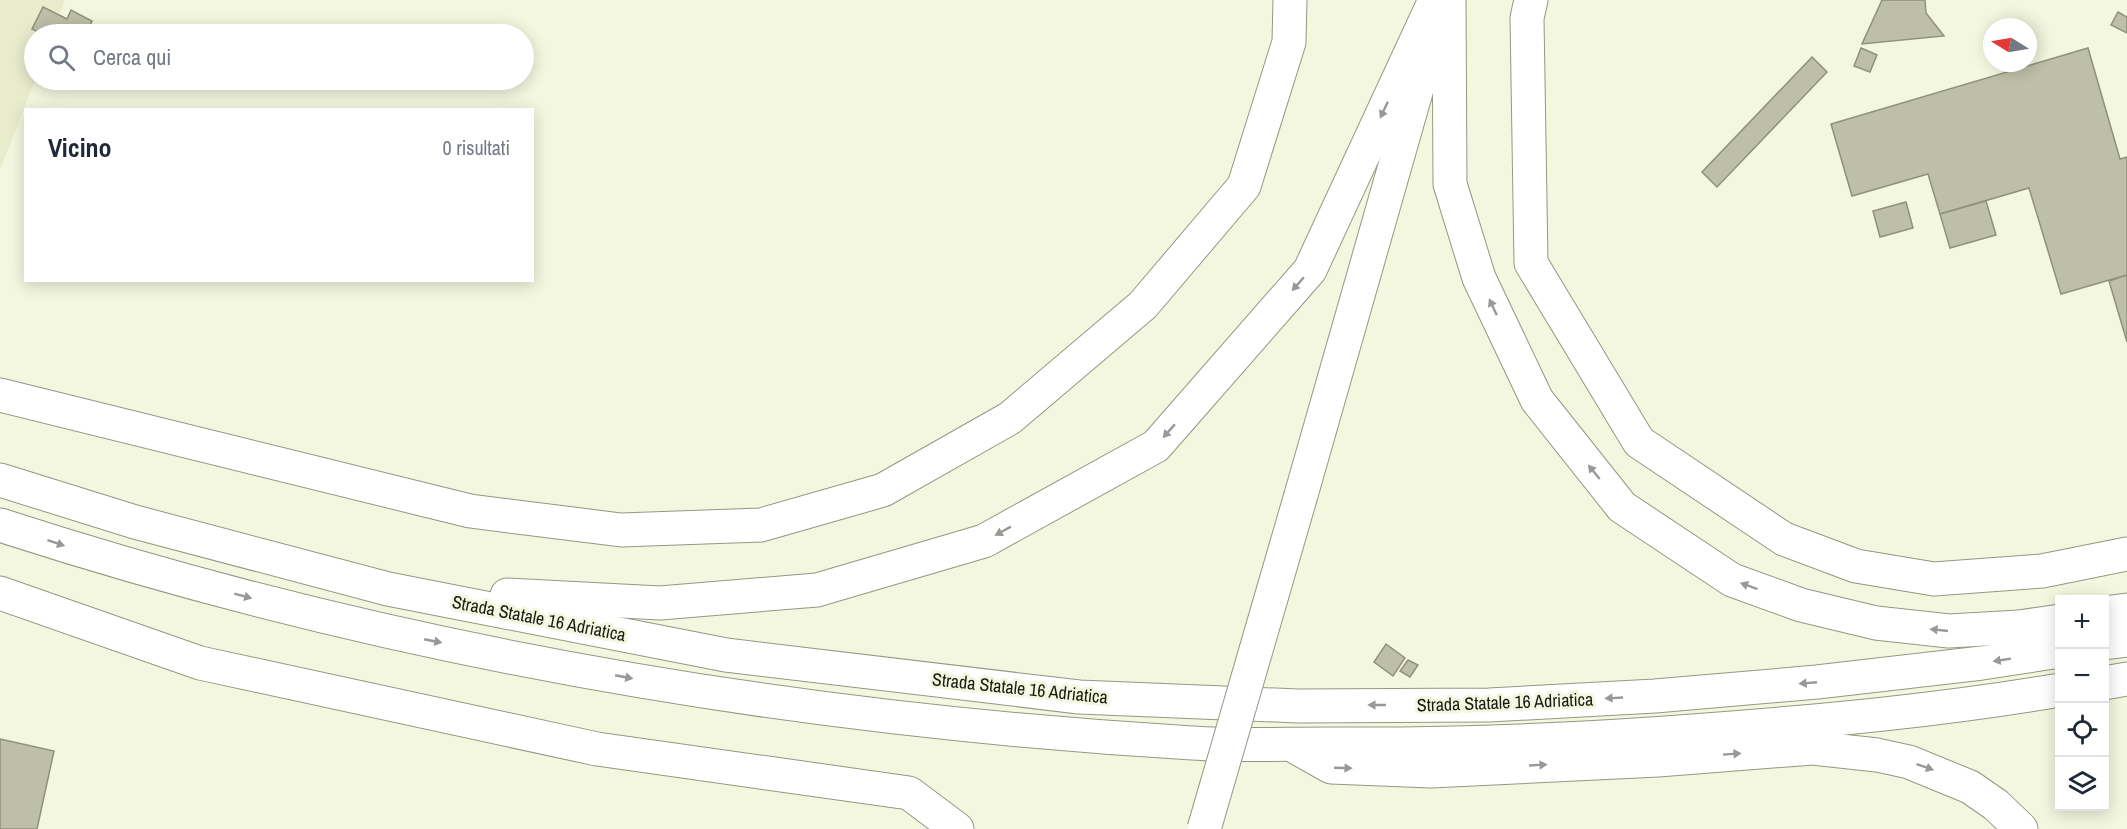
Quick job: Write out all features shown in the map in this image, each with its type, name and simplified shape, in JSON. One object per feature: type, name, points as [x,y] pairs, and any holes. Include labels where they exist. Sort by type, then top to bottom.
[{"type":"main road","points":[[0,395],[470,511],[621,530],[761,525],[883,490],[1010,418],[1143,306],[1244,186],[1289,42],[1290,0]]},
{"type":"main road","points":[[388,589],[660,603],[816,590],[984,541],[1156,446],[1310,270],[1435,0]]},
{"type":"main road","points":[[1204,829],[1442,0]]},
{"type":"main road","points":[[1449,0],[1450,184],[1479,278],[1537,400],[1622,507],[1732,580],[1801,605],[1876,623],[1949,631],[2019,627],[2055,622]]},
{"type":"main road","points":[[1531,0],[1527,18],[1531,263],[1639,442],[1784,539],[1856,566],[1934,579],[2042,571],[2127,555]]},
{"type":"main road","name":"Strada Statale 16 Adriatica","points":[[0,480],[135,522],[388,589],[726,655],[1079,697],[1221,703],[1489,705],[1631,697],[1817,682],[1982,663],[2055,652]]},
{"type":"main road","points":[[0,525],[124,565],[376,631],[719,695],[947,723],[1195,743],[1450,744],[1648,734],[1815,722],[1986,702],[2055,691]]},
{"type":"main road","points":[[0,593],[200,663],[597,749],[909,793],[957,829]]},
{"type":"main road","points":[[2109,612],[2127,610]]},
{"type":"main road","points":[[2109,643],[2127,640]]},
{"type":"main road","points":[[2109,682],[2127,679]]},
{"type":"main road","points":[[1290,744],[1331,767],[1431,771],[1658,760],[1812,748],[1876,755],[1909,762],[1970,787],[1996,805],[2021,829]]},
{"type":"shaded area","points":[[0,0],[65,0],[56,24],[24,24],[24,90],[31,90],[0,170]]},
{"type":"building","points":[[1882,0],[1925,0],[1926,13],[1944,36],[1862,44]]},
{"type":"building","points":[[43,7],[67,19],[71,10],[92,21],[91,24],[34,24]]},
{"type":"building","points":[[2118,12],[2127,17],[2127,33],[2111,25]]},
{"type":"building","points":[[1861,48],[1877,55],[1870,72],[1854,66]]},
{"type":"building","points":[[2088,48],[2120,159],[2127,157],[2127,275],[2061,294],[2029,188],[1940,214],[1928,174],[1852,196],[1831,124],[2007,72],[2037,72],[2037,63]]},
{"type":"building","points":[[1812,57],[1827,72],[1717,187],[1702,172]]},
{"type":"building","points":[[1986,201],[1996,235],[1950,248],[1940,214]]},
{"type":"building","points":[[1906,202],[1913,228],[1880,237],[1873,211]]},
{"type":"building","points":[[2127,275],[2127,342],[2109,281]]},
{"type":"building","points":[[1386,644],[1405,658],[1393,676],[1374,662]]},
{"type":"building","points":[[1408,660],[1418,665],[1410,677],[1400,671]]},
{"type":"building","points":[[0,739],[54,751],[37,829],[0,829]]}]
